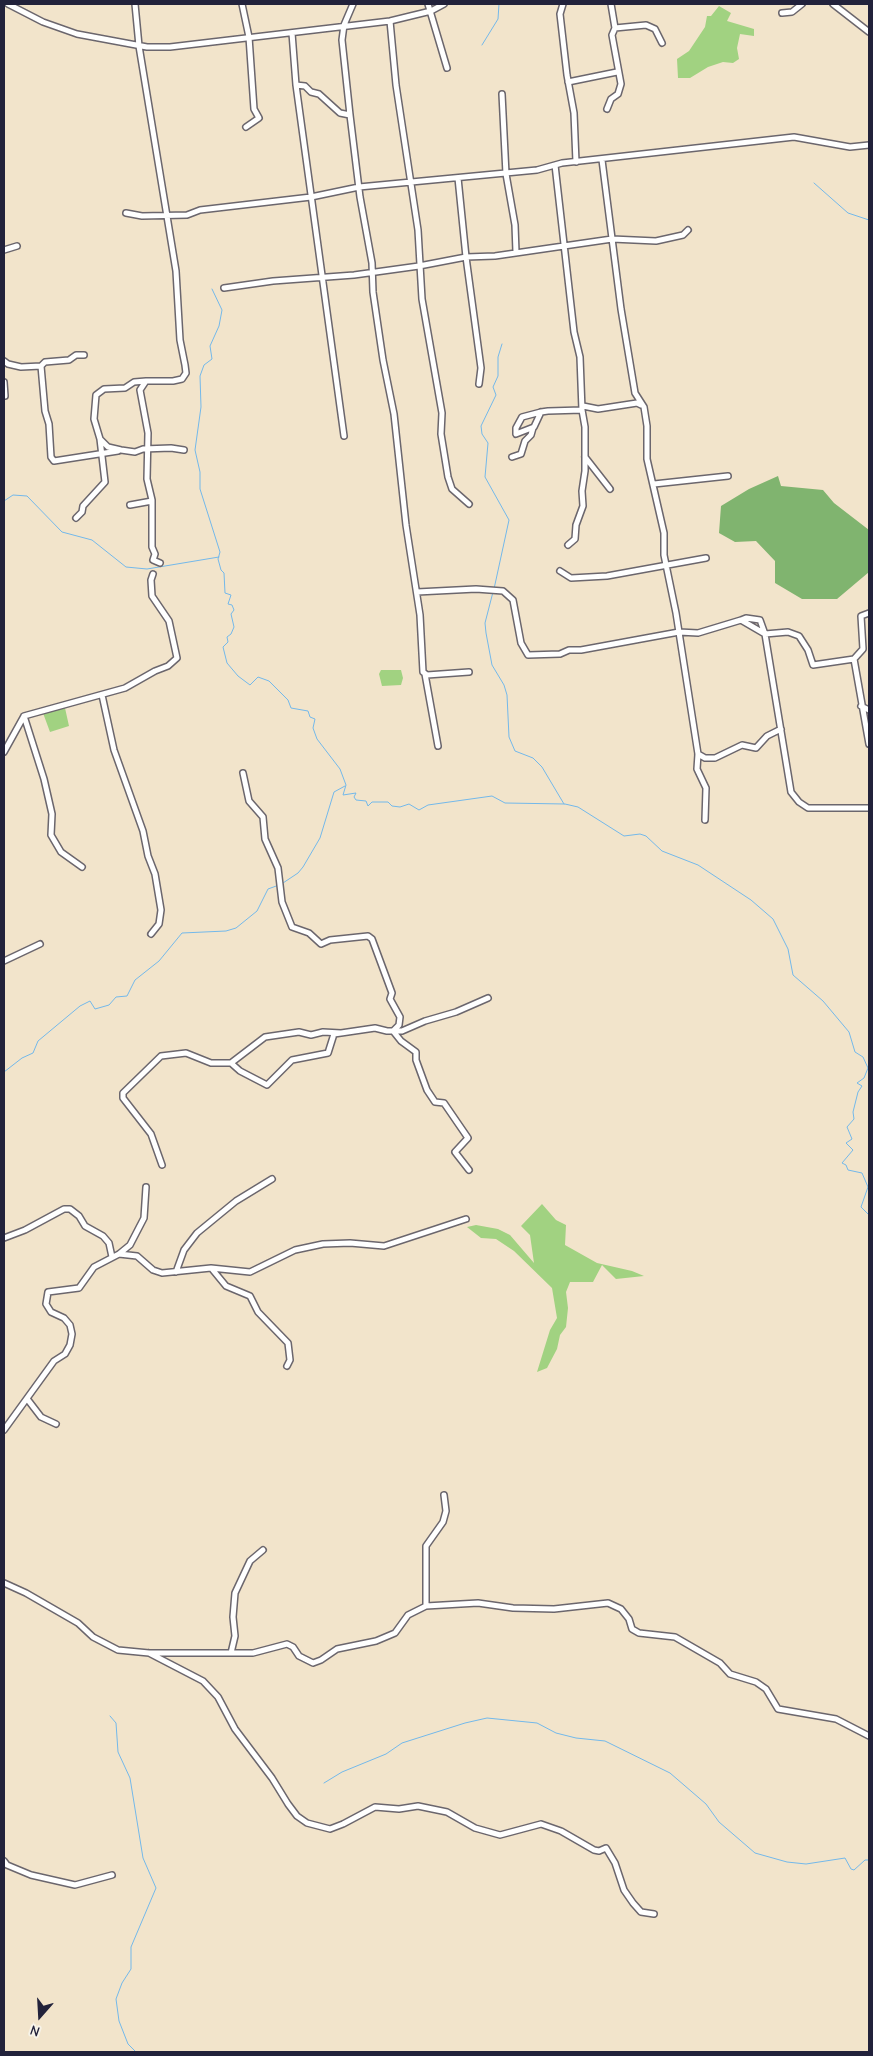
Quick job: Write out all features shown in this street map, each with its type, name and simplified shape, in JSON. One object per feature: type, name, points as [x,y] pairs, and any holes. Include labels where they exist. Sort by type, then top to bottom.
[{"type":"street","points":[[8,4],[43,22],[77,34],[139,46],[170,47],[328,30],[344,25],[390,21],[431,11],[444,4]]},
{"type":"street","points":[[76,518],[82,512],[83,506],[105,482],[100,453],[100,439],[94,419],[96,395],[104,390],[125,388],[134,382],[182,379],[186,373],[180,340],[180,303],[168,216],[139,46],[135,4]]},
{"type":"street","points":[[242,4],[249,37],[254,108],[259,118],[246,127]]},
{"type":"street","points":[[353,4],[344,25],[342,40],[358,187],[372,271],[382,360],[394,414],[406,525],[417,592],[425,674],[438,746]]},
{"type":"street","points":[[428,4],[447,68]]},
{"type":"street","points":[[563,4],[560,14],[568,82],[574,113],[576,162]]},
{"type":"street","points":[[607,109],[611,99],[618,94],[621,84],[617,72],[612,35],[615,28],[611,4]]},
{"type":"street","points":[[782,13],[792,12],[802,4]]},
{"type":"street","points":[[833,4],[869,32]]},
{"type":"street","points":[[390,21],[397,94],[421,252],[422,299],[442,413],[441,434],[452,489],[469,504]]},
{"type":"street","points":[[615,28],[646,25],[655,29],[662,43]]},
{"type":"street","points":[[292,33],[296,85],[310,197],[324,278],[344,436]]},
{"type":"street","points":[[568,82],[617,72]]},
{"type":"street","points":[[296,85],[305,86],[311,92],[319,94],[340,113],[350,115]]},
{"type":"street","points":[[502,94],[506,174],[515,225],[516,252]]},
{"type":"street","points":[[126,213],[168,216],[187,215],[206,209],[310,197],[358,187],[506,174],[576,162],[794,137],[850,147],[869,145]]},
{"type":"street","points":[[602,160],[621,309],[635,393],[644,407],[647,426],[647,459],[664,533],[666,564],[679,632],[698,754],[697,769],[706,788],[704,820]]},
{"type":"street","points":[[555,165],[566,245],[574,332],[580,357],[582,408],[585,427],[583,506],[576,525],[575,539],[568,545]]},
{"type":"street","points":[[458,178],[466,257],[481,368],[479,384]]},
{"type":"street","points":[[224,288],[420,266],[466,257],[612,239],[656,241],[683,235],[688,230]]},
{"type":"street","points":[[4,250],[17,246]]},
{"type":"street","points":[[4,361],[21,367],[41,366],[45,362],[69,360],[76,355],[84,355]]},
{"type":"street","points":[[41,366],[51,457],[54,461],[121,450]]},
{"type":"street","points":[[146,381],[140,390],[148,434],[147,479],[152,501],[152,547],[155,554],[153,560],[160,563]]},
{"type":"street","points":[[4,382],[4,396]]},
{"type":"street","points":[[533,428],[516,434],[519,419],[541,412],[582,408],[598,409],[637,403],[644,407]]},
{"type":"street","points":[[512,457],[521,454],[525,441],[531,436],[541,412]]},
{"type":"street","points":[[100,439],[108,447],[135,452],[148,449],[184,450]]},
{"type":"street","points":[[585,457],[610,489]]},
{"type":"street","points":[[654,484],[728,476]]},
{"type":"street","points":[[130,505],[152,501]]},
{"type":"street","points":[[560,571],[571,578],[606,576],[655,569],[666,564],[706,558]]},
{"type":"street","points":[[4,752],[24,716],[125,688],[155,670],[168,666],[177,658],[169,621],[152,596],[151,580],[154,574]]},
{"type":"street","points":[[417,592],[503,591],[513,600],[521,644],[528,655],[560,654],[569,650],[581,650],[679,632],[698,633],[746,618],[760,620],[765,634],[791,792],[799,802],[808,808],[869,808]]},
{"type":"street","points":[[741,620],[765,634],[788,632],[799,636],[808,650],[813,665],[854,659],[863,649],[861,616],[869,613]]},
{"type":"street","points":[[854,659],[869,744]]},
{"type":"street","points":[[425,674],[469,672]]},
{"type":"street","points":[[102,695],[114,750],[143,831],[148,856],[155,874],[161,910],[159,924],[152,934]]},
{"type":"street","points":[[861,706],[869,710]]},
{"type":"street","points":[[24,716],[44,779],[52,814],[51,835],[61,852],[82,867]]},
{"type":"street","points":[[698,754],[705,758],[715,758],[742,746],[756,748],[767,736],[781,729]]},
{"type":"street","points":[[243,773],[250,801],[262,817],[266,839],[278,868],[282,902],[292,927],[309,933],[321,944],[330,940],[368,936],[372,939],[392,993],[390,1000],[400,1017],[399,1024],[393,1031]]},
{"type":"street","points":[[4,961],[40,944]]},
{"type":"street","points":[[231,1063],[240,1071],[266,1085],[292,1060],[328,1053],[334,1034],[375,1028],[393,1031],[412,1028],[425,1021],[456,1012],[488,998]]},
{"type":"street","points":[[393,1031],[401,1042],[416,1052],[416,1060],[427,1090],[435,1102],[444,1103],[468,1138],[456,1152],[469,1170]]},
{"type":"street","points":[[162,1165],[151,1134],[123,1098],[123,1094],[161,1056],[186,1053],[211,1063],[231,1063],[265,1038],[299,1032],[311,1035],[323,1032],[341,1033]]},
{"type":"street","points":[[176,1272],[184,1250],[197,1233],[236,1202],[272,1179]]},
{"type":"street","points":[[4,1430],[15,1412],[28,1400],[54,1361],[65,1354],[72,1334],[70,1325],[64,1318],[51,1312],[46,1304],[48,1292],[79,1288],[94,1267],[119,1254],[130,1245],[144,1218],[146,1187]]},
{"type":"street","points":[[4,1238],[25,1230],[64,1209],[70,1209],[79,1216],[85,1226],[104,1236],[109,1243],[112,1257]]},
{"type":"street","points":[[119,1254],[137,1256],[153,1270],[162,1273],[211,1268],[250,1272],[295,1250],[323,1244],[350,1243],[384,1246],[466,1219]]},
{"type":"street","points":[[211,1268],[226,1286],[250,1296],[258,1312],[288,1343],[290,1360],[287,1366]]},
{"type":"street","points":[[28,1400],[41,1417],[56,1424]]},
{"type":"street","points":[[426,1606],[426,1546],[443,1522],[446,1511],[444,1494]]},
{"type":"street","points":[[232,1653],[235,1636],[233,1617],[234,1593],[250,1561],[263,1550]]},
{"type":"street","points":[[4,1584],[26,1592],[78,1623],[93,1637],[118,1650],[149,1653],[253,1653],[287,1644],[293,1647],[299,1656],[313,1663],[337,1649],[376,1641],[395,1633],[408,1615],[426,1606],[478,1603],[513,1608],[554,1609],[608,1603],[621,1609],[629,1619],[632,1629],[639,1633],[675,1637],[720,1663],[730,1674],[756,1682],[766,1689],[778,1709],[836,1719],[869,1736]]},
{"type":"street","points":[[149,1653],[203,1681],[218,1697],[236,1729],[272,1778],[288,1804],[297,1816],[307,1823],[330,1829],[375,1807],[399,1808],[418,1806],[447,1812],[475,1828],[500,1835],[541,1824],[561,1831],[594,1850],[599,1851],[606,1848],[632,1904],[641,1912],[654,1914]]},
{"type":"street","points":[[4,1861],[7,1865],[31,1875],[75,1885],[112,1875]]},
{"type":"green space","points":[[719,6],[731,13],[727,21],[754,29],[754,36],[740,34],[737,48],[739,59],[733,63],[723,62],[708,67],[690,78],[678,78],[677,59],[689,51],[705,27],[707,16],[711,16]]},
{"type":"green space","points":[[778,476],[781,486],[823,490],[834,503],[869,530],[869,572],[837,599],[802,599],[775,583],[775,561],[756,541],[735,542],[719,533],[721,506],[749,489]]},
{"type":"green space","points":[[381,670],[401,670],[403,678],[401,685],[382,686],[379,674]]},
{"type":"green space","points":[[65,708],[69,726],[50,732],[43,713]]},
{"type":"green space","points":[[542,1204],[556,1220],[566,1225],[565,1245],[597,1263],[632,1271],[644,1276],[616,1279],[602,1265],[593,1282],[570,1282],[566,1292],[568,1308],[566,1327],[560,1335],[557,1349],[547,1368],[537,1372],[550,1330],[557,1318],[552,1288],[514,1251],[496,1239],[481,1238],[467,1227],[476,1225],[498,1229],[510,1235],[534,1263],[530,1235],[521,1226]]},
{"type":"waterway","points":[[482,45],[498,19],[499,4]]},
{"type":"waterway","points":[[814,183],[848,213],[869,220]]},
{"type":"waterway","points":[[212,289],[222,310],[219,326],[210,346],[212,359],[204,365],[200,376],[201,407],[195,450],[200,472],[200,489],[220,552],[218,559],[221,570],[224,573],[225,593],[231,595],[228,604],[232,605],[234,610],[231,614],[234,627],[231,634],[227,637],[228,642],[223,647],[227,663],[238,676],[250,685],[258,677],[269,681],[288,700],[291,708],[308,711],[310,717],[315,719],[313,728],[317,739],[340,769],[346,785],[343,795],[356,793],[354,797],[356,800],[366,801],[368,806],[372,802],[388,802],[392,806],[400,807],[409,804],[419,810],[428,805],[492,796],[505,803],[565,804],[578,807],[624,836],[640,834],[646,836],[662,851],[698,865],[751,900],[773,919],[788,949],[793,975],[823,1001],[849,1032],[855,1052],[863,1057],[868,1068],[864,1078],[857,1083],[862,1086],[858,1092],[853,1112],[854,1119],[847,1127],[852,1139],[846,1143],[853,1150],[842,1163],[846,1165],[848,1170],[862,1173],[868,1187],[861,1207],[869,1215]]},
{"type":"waterway","points":[[494,589],[509,520],[485,477],[488,443],[482,434],[481,426],[496,395],[493,387],[498,376],[498,357],[502,344]]},
{"type":"waterway","points":[[4,501],[13,495],[27,496],[62,532],[92,540],[126,567],[147,569],[219,557]]},
{"type":"waterway","points":[[493,592],[485,623],[486,633],[492,665],[504,685],[507,695],[509,737],[515,751],[533,758],[542,767],[564,804]]},
{"type":"waterway","points":[[283,883],[298,873],[303,867],[320,838],[334,792],[345,786]]},
{"type":"waterway","points":[[4,1072],[22,1058],[33,1053],[38,1041],[80,1006],[90,1001],[95,1009],[109,1005],[116,997],[127,996],[135,980],[159,961],[182,933],[226,931],[236,928],[257,911],[268,889],[279,885]]},
{"type":"waterway","points":[[110,1716],[116,1723],[118,1752],[130,1778],[143,1858],[156,1888],[131,1947],[131,1969],[122,1983],[116,1999],[119,2021],[128,2044],[136,2052]]},
{"type":"waterway","points":[[324,1783],[342,1772],[386,1754],[402,1743],[465,1723],[487,1718],[537,1723],[556,1733],[576,1738],[605,1741],[670,1773],[706,1804],[719,1822],[755,1853],[787,1862],[806,1864],[845,1858],[851,1869],[854,1870],[865,1860],[869,1860]]}]
